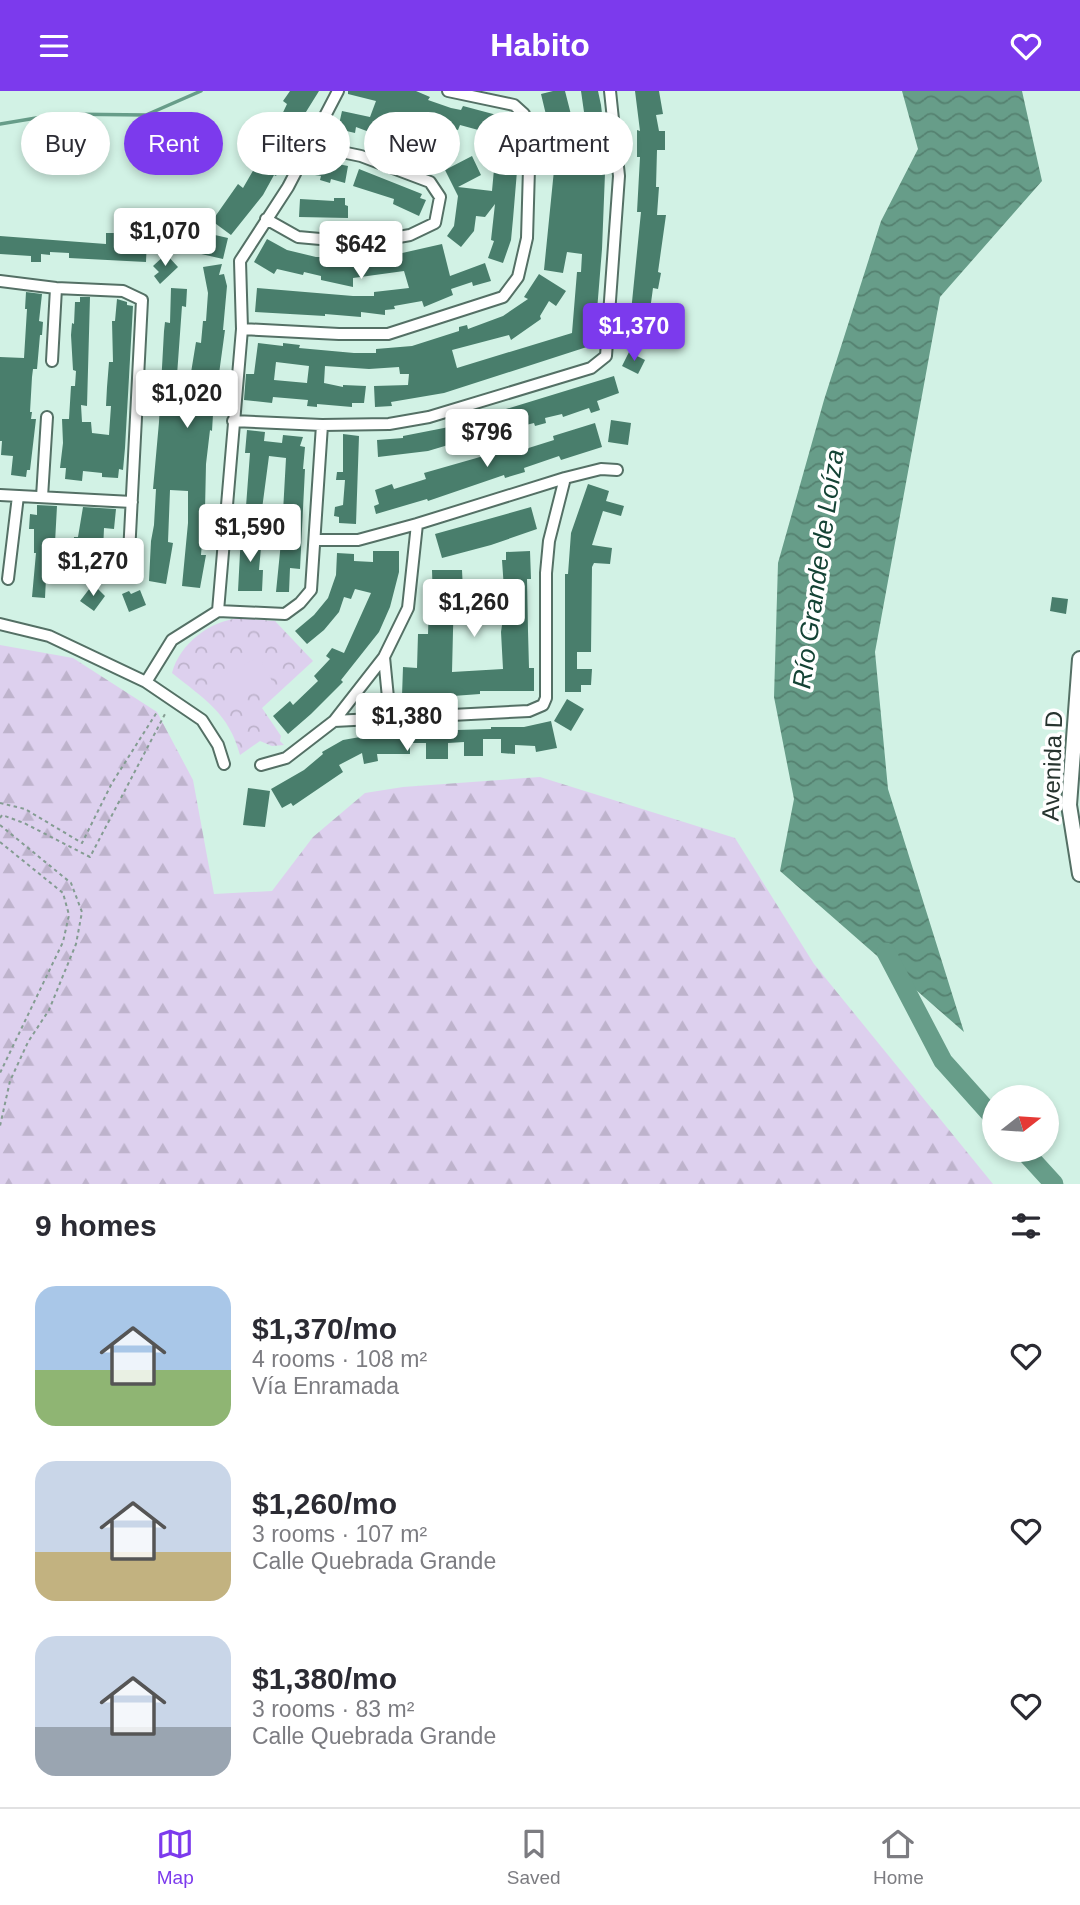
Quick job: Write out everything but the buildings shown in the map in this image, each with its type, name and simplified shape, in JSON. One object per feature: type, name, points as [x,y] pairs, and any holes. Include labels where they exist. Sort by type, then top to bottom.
[{"type":"street","points":[[326,112],[338,91]]},
{"type":"street","points":[[242,329],[388,334],[503,297],[518,277],[527,238],[529,168],[524,114],[514,105],[448,91]]},
{"type":"street","points":[[233,421],[322,425],[389,424],[429,417],[591,368],[606,356],[619,176],[610,91]]},
{"type":"street","points":[[266,219],[298,237],[365,243],[410,235],[435,223],[440,197],[430,182],[350,154]]},
{"type":"street","points":[[218,611],[242,329],[240,261],[294,175]]},
{"type":"street","points":[[0,281],[123,292],[142,300],[129,554],[120,572]]},
{"type":"street","points":[[52,361],[56,288]]},
{"type":"street","points":[[42,496],[47,417]]},
{"type":"street","points":[[146,681],[173,640],[218,611],[285,614],[300,604],[311,590],[322,425]]},
{"type":"street","points":[[316,540],[358,540],[565,478],[601,469],[617,470]]},
{"type":"street","points":[[334,721],[529,711],[543,705],[547,698],[546,573],[550,541],[565,478]]},
{"type":"street","points":[[0,495],[132,502]]},
{"type":"street","points":[[8,579],[18,496]]},
{"type":"street","points":[[261,765],[286,758],[334,721],[384,657],[408,608],[417,524]]},
{"type":"street","points":[[0,624],[50,636],[146,681],[202,720],[218,745],[224,764]]},
{"type":"street","points":[[384,657],[390,718]]},
{"type":"street","name":"Avenida D","points":[[1080,659],[1069,805],[1080,874]]},
{"type":"path","points":[[0,803],[25,809],[82,843],[111,783],[157,712]]},
{"type":"path","points":[[0,818],[2,815],[24,823],[90,857],[165,714]]},
{"type":"path","points":[[0,825],[71,883],[82,912],[76,944],[49,1010],[27,1042],[10,1081],[0,1126]]},
{"type":"path","points":[[0,842],[63,893],[69,915],[63,942],[0,1073]]},
{"type":"green space","points":[[241,618],[275,621],[313,661],[262,708],[284,745],[272,746],[260,741],[240,755],[222,717],[205,699],[172,673],[182,652],[198,635],[219,623]]},
{"type":"green space","points":[[0,645],[73,658],[157,712],[193,780],[214,894],[272,891],[313,837],[365,793],[403,787],[540,777],[735,838],[814,964],[993,1184],[0,1184]]},
{"type":"green space","points":[[259,657],[273,683],[233,703],[220,677]]},
{"type":"water","points":[[902,91],[1022,91],[1042,181],[940,297],[875,652],[888,789],[964,1032],[780,871],[794,799],[774,697],[778,563],[824,400],[881,221],[918,149]]},
{"type":"waterway","points":[[0,124],[60,114],[146,115],[201,91]]},
{"type":"waterway","name":"Río Grande de Loíza","points":[[886,952],[943,1061],[982,1105]]},
{"type":"waterway","name":"Río Grande de Loíza","points":[[1034,1162],[1054,1184]]}]
